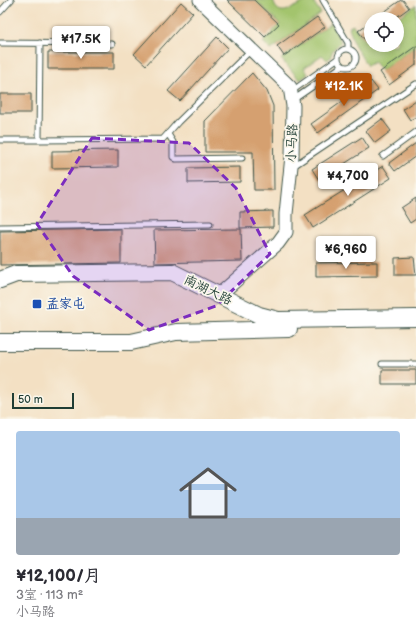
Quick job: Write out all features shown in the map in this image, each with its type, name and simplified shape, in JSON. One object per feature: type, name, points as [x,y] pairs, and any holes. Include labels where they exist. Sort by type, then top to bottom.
[{"type":"main road","name":"南湖大路","points":[[0,280],[16,274],[172,272],[259,315],[278,320],[416,318]]},
{"type":"main road","points":[[0,342],[131,342],[176,332],[416,328]]},
{"type":"street","points":[[200,0],[290,87],[292,96]]},
{"type":"street","name":"小马路","points":[[219,295],[278,242],[286,232],[286,214],[291,167],[292,96]]},
{"type":"lane","points":[[0,12],[11,0]]},
{"type":"lane","points":[[323,0],[348,43],[348,49]]},
{"type":"lane","points":[[0,43],[112,44]]},
{"type":"lane","points":[[39,140],[40,43]]},
{"type":"lane","points":[[292,96],[337,59],[339,53],[348,49]]},
{"type":"lane","points":[[292,96],[342,66],[350,67],[356,60],[354,52],[348,49]]},
{"type":"lane","points":[[0,140],[163,139],[251,50]]},
{"type":"lane","points":[[337,59],[342,66]]},
{"type":"lane","points":[[291,167],[307,159],[416,84]]},
{"type":"lane","points":[[383,156],[416,132]]},
{"type":"lane","points":[[168,134],[173,142],[173,157],[176,159],[242,158]]},
{"type":"lane","points":[[0,227],[210,224]]},
{"type":"lane","points":[[382,364],[416,364]]},
{"type":"highlighted area","points":[[92,138],[189,143],[236,188],[270,254],[216,306],[149,330],[73,276],[37,224]]},
{"type":"green space","points":[[255,0],[273,0],[276,7],[280,11],[285,11],[312,0],[321,13],[271,50],[263,42],[280,24]]},
{"type":"green space","points":[[416,5],[416,46],[381,71],[374,62],[367,66],[354,44],[349,27],[353,25],[364,40],[364,52],[404,52],[404,13]]},
{"type":"green space","points":[[331,23],[341,42],[333,50],[330,58],[327,60],[322,55],[304,68],[308,74],[300,80],[281,59]]},
{"type":"building","points":[[227,0],[254,0],[279,24],[265,37]]},
{"type":"building","points":[[401,0],[403,0],[409,8],[404,12],[384,12]]},
{"type":"building","points":[[181,2],[193,13],[146,65],[134,54]]},
{"type":"building","points":[[317,17],[325,27],[284,56],[277,46]]},
{"type":"building","points":[[364,26],[364,39],[358,31]]},
{"type":"building","points":[[217,37],[228,48],[180,101],[168,91]]},
{"type":"building","points":[[416,46],[416,65],[389,85],[380,72]]},
{"type":"building","points":[[48,52],[114,52],[114,69],[48,69]]},
{"type":"building","points":[[252,73],[267,91],[273,106],[274,190],[254,190],[253,152],[205,152],[205,121]]},
{"type":"building","points":[[371,81],[378,90],[318,133],[311,124]]},
{"type":"building","points":[[0,94],[31,94],[31,113],[0,113]]},
{"type":"building","points":[[416,100],[416,117],[410,120],[403,109]]},
{"type":"building","points":[[382,119],[391,131],[375,143],[366,131]]},
{"type":"building","points":[[362,137],[369,148],[319,180],[312,169]]},
{"type":"building","points":[[416,143],[416,156],[395,171],[389,163]]},
{"type":"building","points":[[118,150],[118,167],[52,168],[52,151]]},
{"type":"building","points":[[383,166],[391,178],[313,228],[305,215]]},
{"type":"building","points":[[240,167],[240,182],[188,183],[188,168]]},
{"type":"building","points":[[416,198],[416,219],[410,223],[401,208]]},
{"type":"building","points":[[273,211],[273,227],[240,228],[240,212]]},
{"type":"building","points":[[121,229],[121,263],[0,265],[0,231]]},
{"type":"building","points":[[241,229],[242,261],[155,263],[154,230]]},
{"type":"building","points":[[414,257],[416,275],[395,275],[395,258]]},
{"type":"building","points":[[377,262],[377,276],[316,277],[316,263]]},
{"type":"building","points":[[382,370],[416,370],[416,384],[382,384]]},
{"type":"place","name":"孟家屯","points":[[37,304]]}]
